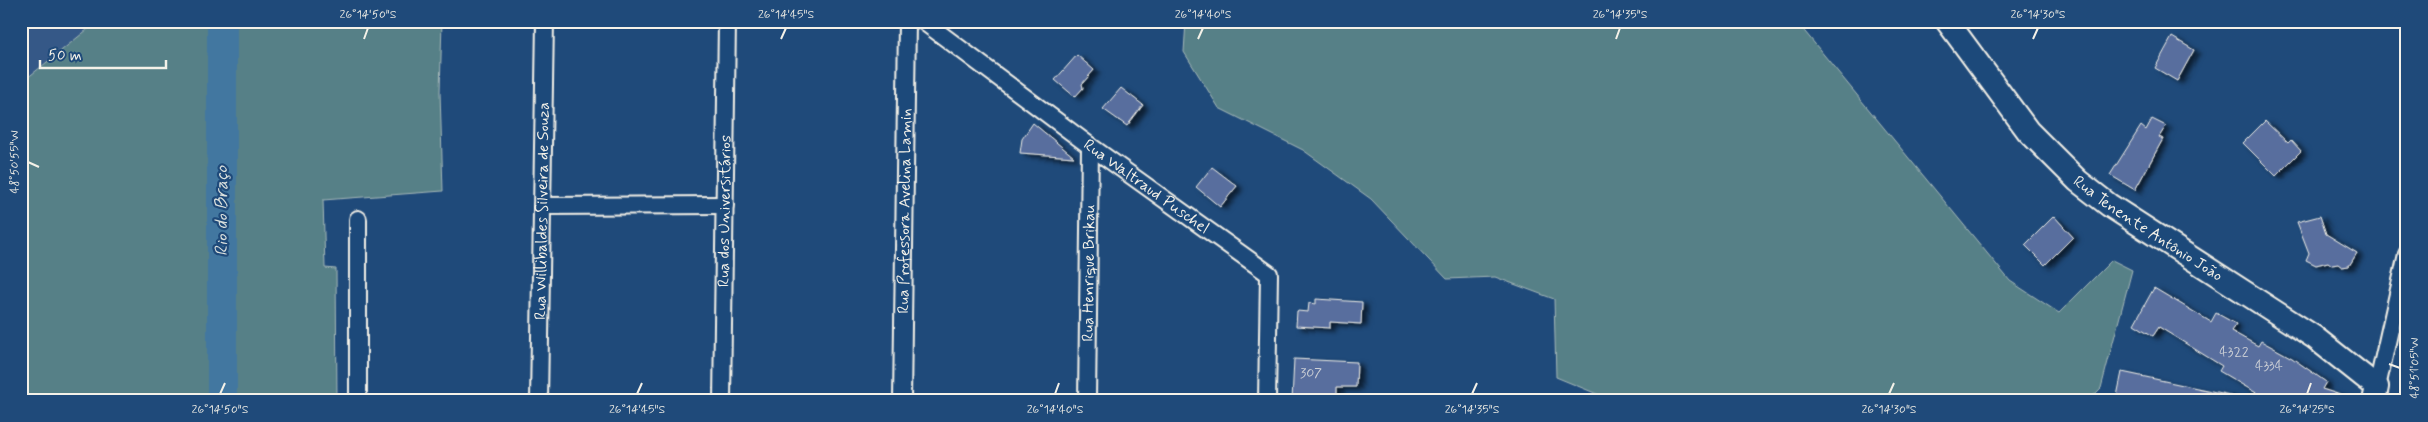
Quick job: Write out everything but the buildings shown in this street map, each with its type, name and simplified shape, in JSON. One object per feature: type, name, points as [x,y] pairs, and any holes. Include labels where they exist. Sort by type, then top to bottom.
[{"type":"street","name":"Rua Willibaldes Silveira de Souza","points":[[539,401],[545,21]]},
{"type":"street","name":"Rua dos Universitários","points":[[722,401],[727,21]]},
{"type":"street","name":"Rua Professora Avelina Lamin","points":[[902,401],[907,21]]},
{"type":"street","name":"Rua Waltraud Puschel","points":[[922,21],[1090,146],[1270,274],[1267,401]]},
{"type":"street","name":"Rua Tenente Antônio João","points":[[1947,21],[2028,132],[2078,181],[2109,205],[2314,337],[2350,364],[2375,394]]},
{"type":"street","name":"Rua Henrique Brikau","points":[[1086,401],[1090,146]]},
{"type":"street","points":[[542,206],[725,206]]},
{"type":"street","points":[[358,219],[358,401]]},
{"type":"street","points":[[2375,394],[2407,254]]},
{"type":"shaded area","points":[[21,21],[98,21],[21,83]]},
{"type":"green space","points":[[98,21],[442,21],[440,92],[443,191],[323,200],[325,268],[336,269],[337,401],[21,401],[21,83]]},
{"type":"green space","points":[[1186,21],[1796,21],[2010,281],[2059,313],[2112,260],[2132,270],[2101,388],[2088,401],[1614,401],[1556,377],[1554,299],[1495,277],[1447,279],[1371,199],[1303,150],[1219,108],[1184,52]]},
{"type":"waterway","name":"Rio do Braço","points":[[222,21],[222,401]]}]
